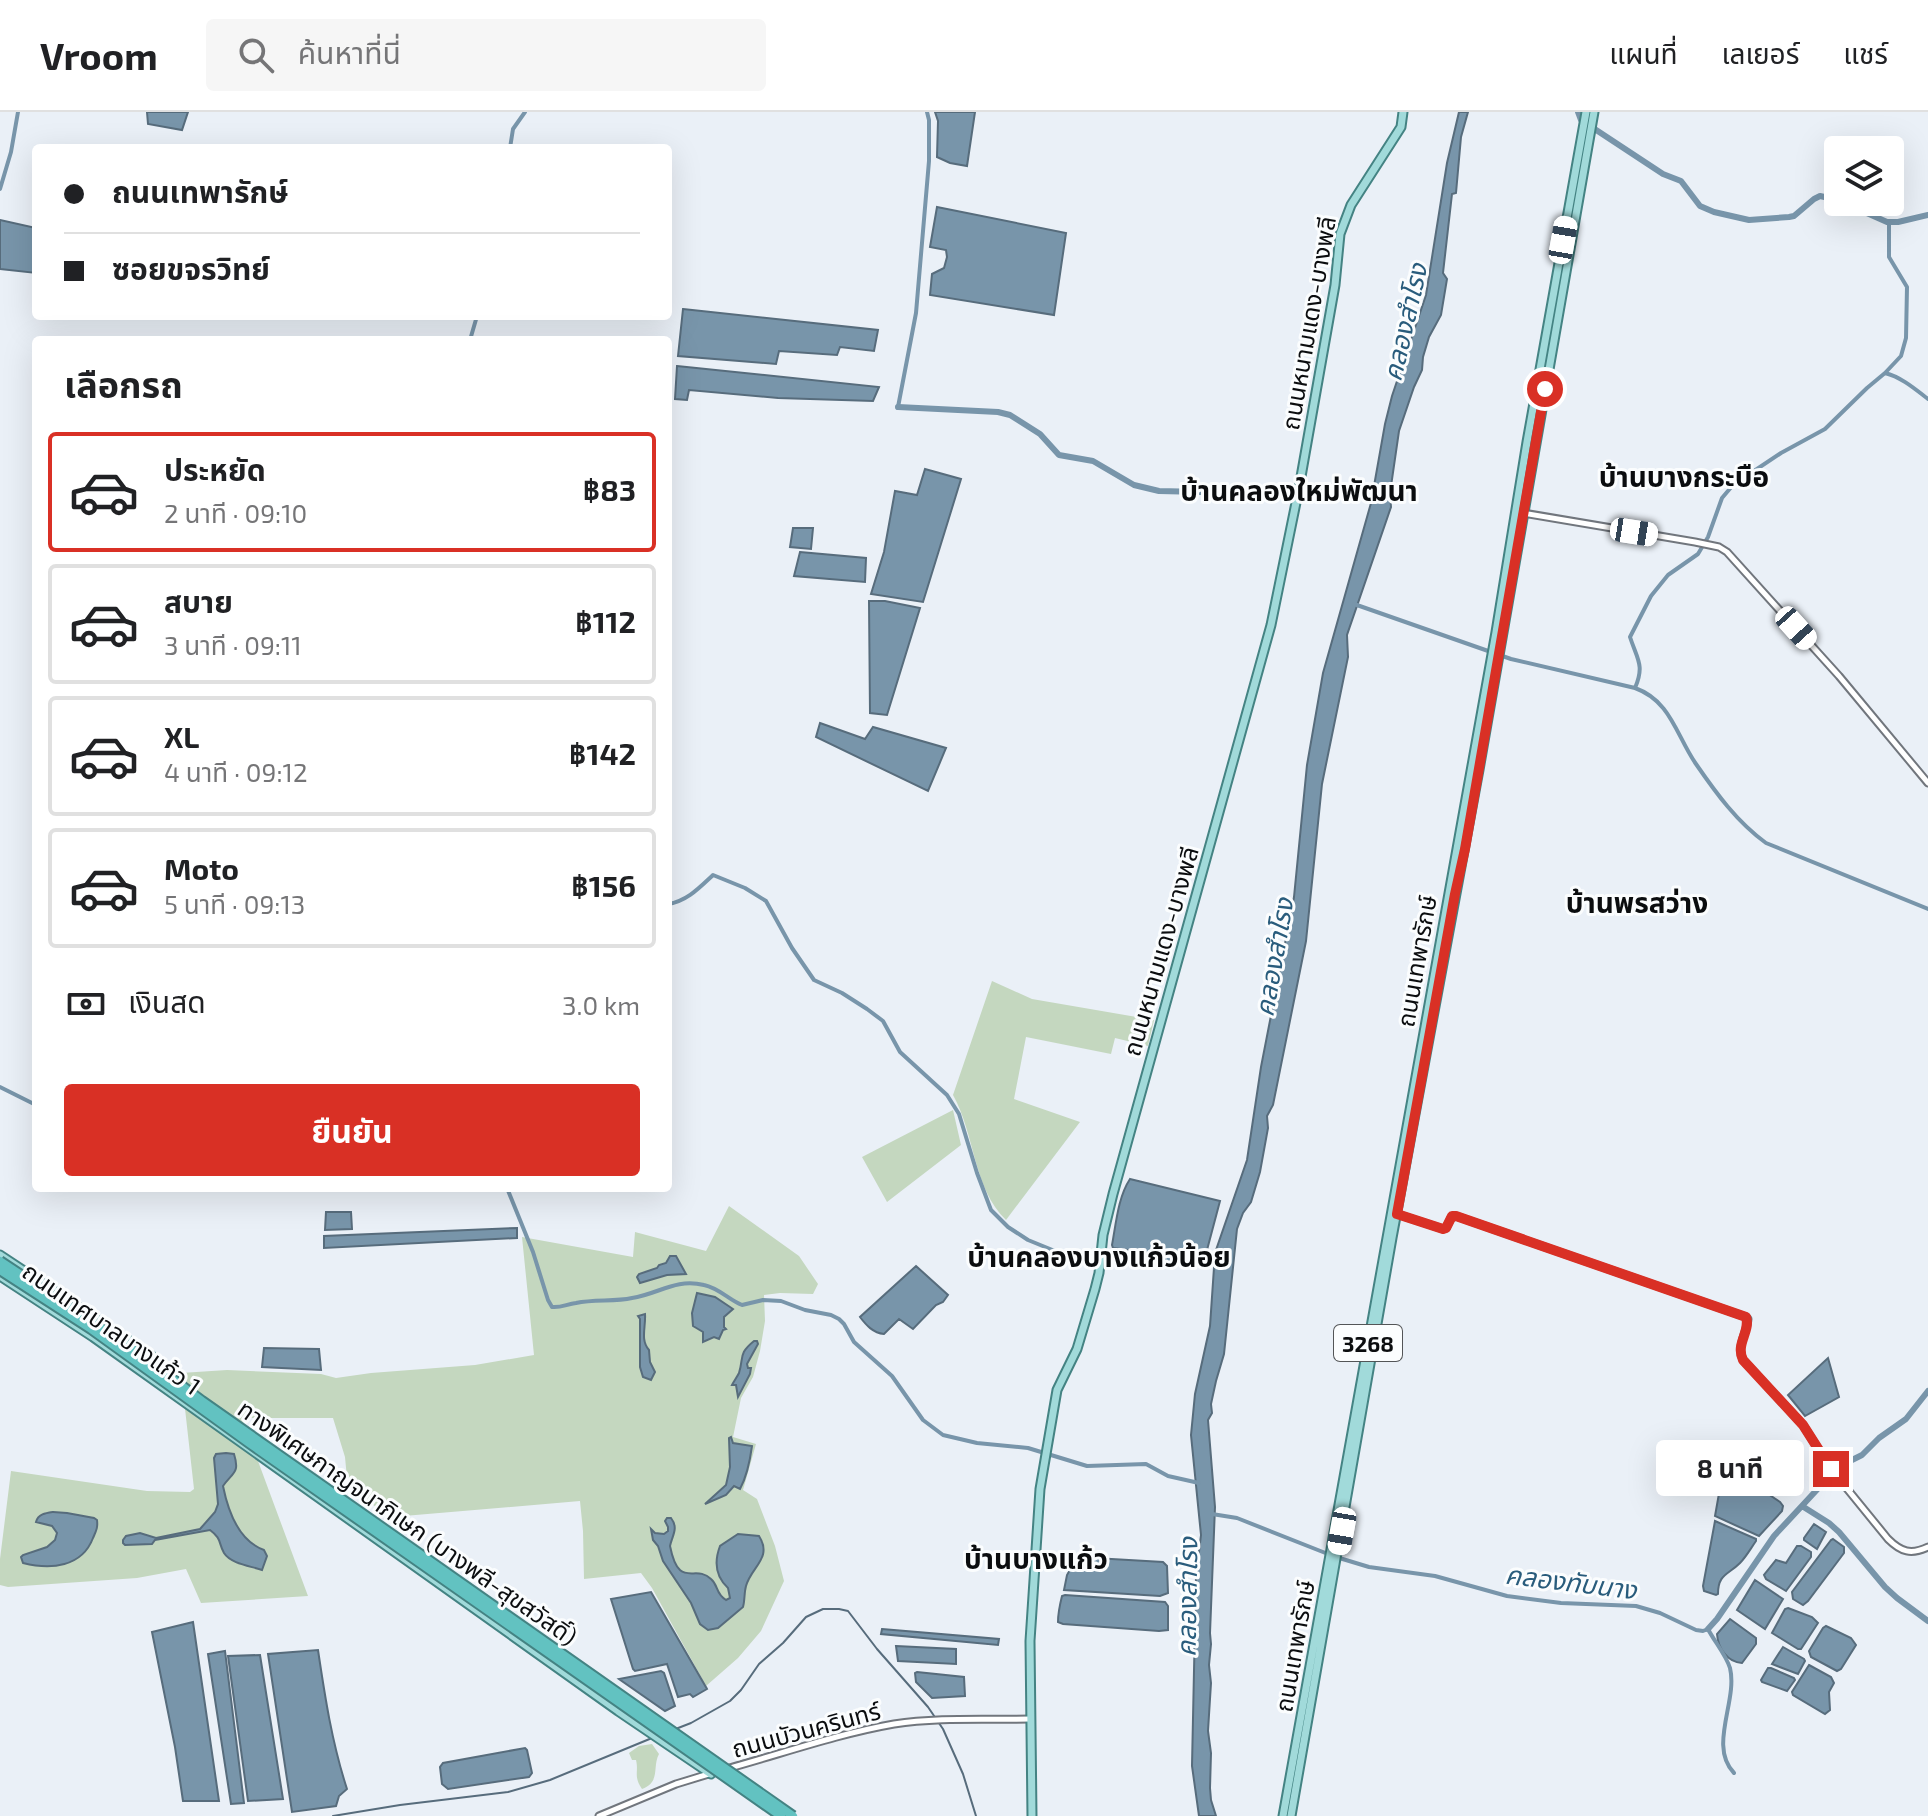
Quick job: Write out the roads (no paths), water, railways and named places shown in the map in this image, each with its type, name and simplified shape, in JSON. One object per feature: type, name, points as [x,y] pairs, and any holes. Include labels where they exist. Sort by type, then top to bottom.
[{"type":"highway","name":"ทางพิเศษกาญจนาภิเษก (บางพลี-สุขสวัสดิ์)","points":[[0,1261],[134,1350],[793,1816]]},
{"type":"highway","name":"ทางพิเศษกาญจนาภิเษก (บางพลี-สุขสวัสดิ์)","points":[[0,1270],[91,1329],[781,1816]]},
{"type":"main road","name":"ถนนหนามแดง-บางพลี","points":[[1032,1816],[1031,1625],[1039,1503],[1057,1390],[1077,1349],[1098,1280],[1113,1194],[1270,629],[1335,285],[1340,234],[1351,205],[1401,127],[1403,112]]},
{"type":"main road","name":"ถนนเทพารักษ์","points":[[1291,1816],[1303,1731],[1590,115]]},
{"type":"main road","name":"ถนนเทพารักษ์","points":[[1496,653],[1523,513],[1573,210]]},
{"type":"main road","name":"ถนนเทพารักษ์","points":[[1335,1550],[1411,1122]]},
{"type":"main road","points":[[0,1255],[151,1355],[141,1371]]},
{"type":"main road","name":"ถนนเทศบาลบางแก้ว 1","points":[[0,1276],[141,1371],[711,1774]]},
{"type":"main road","name":"ถนนเทพารักษ์","points":[[1283,1816],[1303,1731]]},
{"type":"street","points":[[1523,513],[1722,548],[1832,669],[1928,783]]},
{"type":"street","points":[[1397,1214],[1443,1229],[1452,1216],[1456,1216],[1746,1317],[1748,1324],[1740,1348],[1743,1360],[1803,1425],[1833,1471],[1896,1547],[1911,1553],[1928,1547]]},
{"type":"street","name":"ถนนบัวนครินทร์","points":[[599,1816],[676,1784],[859,1732],[896,1724],[1030,1719]]},
{"type":"water","points":[[147,112],[188,112],[182,130],[148,124]]},
{"type":"water","points":[[935,112],[975,112],[967,166],[937,157],[938,121]]},
{"type":"water","points":[[1459,112],[1468,112],[1461,137],[1456,193],[1452,194],[1443,273],[1447,279],[1441,315],[1429,337],[1422,370],[1399,431],[1390,493],[1391,507],[1347,635],[1348,657],[1322,784],[1306,941],[1273,1105],[1267,1116],[1268,1128],[1260,1172],[1251,1202],[1237,1229],[1224,1354],[1208,1420],[1215,1507],[1208,1731],[1211,1800],[1216,1816],[1199,1816],[1192,1766],[1196,1576],[1201,1535],[1191,1435],[1195,1394],[1210,1326],[1215,1253],[1247,1160],[1261,1067],[1294,897],[1307,765],[1323,673],[1371,503],[1392,396],[1426,295],[1447,163]]},
{"type":"water","points":[[937,207],[1066,233],[1054,315],[930,295],[932,274],[944,268],[947,257],[946,250],[930,247]]},
{"type":"water","points":[[0,220],[32,227],[32,273],[0,269]]},
{"type":"water","points":[[683,309],[878,330],[874,351],[840,347],[837,355],[779,351],[776,364],[678,356]]},
{"type":"water","points":[[677,366],[879,387],[873,401],[778,398],[689,390],[687,400],[675,399]]},
{"type":"water","points":[[925,469],[961,479],[923,602],[871,594],[884,552],[895,491],[917,495]]},
{"type":"water","points":[[793,528],[813,528],[811,549],[790,547]]},
{"type":"water","points":[[800,552],[866,558],[865,582],[794,576]]},
{"type":"water","points":[[869,601],[920,608],[887,715],[870,713]]},
{"type":"water","points":[[820,723],[865,739],[873,727],[946,748],[928,791],[816,737]]},
{"type":"water","points":[[1130,1179],[1220,1201],[1207,1250],[1200,1253],[1151,1253],[1113,1248],[1120,1202]]},
{"type":"water","points":[[326,1212],[351,1212],[352,1229],[325,1230]]},
{"type":"water","points":[[517,1228],[517,1238],[324,1248],[324,1236]]},
{"type":"water","points":[[670,1256],[676,1256],[686,1274],[667,1275],[640,1283],[639,1274],[666,1263]]},
{"type":"water","points":[[916,1266],[948,1295],[943,1302],[936,1305],[913,1329],[899,1319],[884,1334],[867,1326],[860,1317]]},
{"type":"water","points":[[697,1293],[715,1297],[733,1309],[724,1317],[726,1329],[719,1339],[714,1337],[703,1342],[703,1332],[693,1326],[692,1313]]},
{"type":"water","points":[[645,1314],[645,1342],[655,1372],[651,1380],[643,1377],[640,1367],[638,1316]]},
{"type":"water","points":[[754,1341],[758,1344],[747,1364],[751,1368],[750,1374],[738,1397],[736,1385],[732,1385],[744,1353]]},
{"type":"water","points":[[264,1348],[319,1349],[321,1370],[262,1367]]},
{"type":"water","points":[[1828,1358],[1839,1397],[1805,1416],[1788,1395]]},
{"type":"water","points":[[731,1437],[733,1443],[752,1446],[745,1479],[740,1489],[734,1486],[726,1495],[705,1504],[726,1485]]},
{"type":"water","points":[[216,1454],[234,1454],[236,1465],[223,1486],[228,1505],[241,1532],[264,1550],[267,1556],[262,1570],[227,1557],[218,1538],[210,1530],[155,1540],[152,1544],[123,1543],[126,1536],[140,1533],[156,1538],[200,1529],[218,1504],[214,1458]]},
{"type":"water","points":[[1723,1471],[1734,1471],[1783,1506],[1759,1536],[1715,1516]]},
{"type":"water","points":[[45,1513],[97,1520],[88,1548],[64,1564],[44,1566],[23,1563],[23,1555],[47,1547],[55,1540],[57,1533],[52,1526],[36,1522]]},
{"type":"water","points":[[667,1518],[671,1518],[674,1525],[670,1546],[678,1568],[683,1572],[705,1575],[726,1600],[730,1598],[728,1588],[717,1569],[720,1546],[738,1534],[759,1536],[763,1544],[762,1556],[746,1586],[743,1607],[718,1628],[708,1630],[700,1624],[653,1540],[651,1529],[655,1533],[668,1531]]},
{"type":"water","points":[[1715,1521],[1756,1539],[1742,1561],[1722,1579],[1716,1595],[1704,1591],[1703,1586]]},
{"type":"water","points":[[1814,1524],[1826,1532],[1817,1549],[1804,1540]]},
{"type":"water","points":[[1833,1539],[1844,1547],[1844,1553],[1803,1605],[1793,1599],[1792,1592]]},
{"type":"water","points":[[1797,1546],[1811,1552],[1811,1557],[1786,1591],[1764,1575],[1776,1560],[1786,1563]]},
{"type":"water","points":[[1077,1557],[1163,1562],[1167,1566],[1168,1593],[1160,1596],[1064,1590],[1067,1575]]},
{"type":"water","points":[[1755,1580],[1783,1599],[1765,1629],[1737,1610]]},
{"type":"water","points":[[651,1592],[707,1689],[693,1697],[690,1694],[678,1697],[667,1664],[633,1669],[611,1599]]},
{"type":"water","points":[[1062,1596],[1165,1602],[1168,1606],[1168,1630],[1063,1624],[1058,1619]]},
{"type":"water","points":[[1788,1608],[1812,1617],[1818,1623],[1801,1649],[1772,1633]]},
{"type":"water","points":[[1730,1619],[1756,1638],[1756,1644],[1742,1663],[1728,1657],[1718,1639],[1717,1634]]},
{"type":"water","points":[[193,1622],[219,1801],[183,1801],[152,1632]]},
{"type":"water","points":[[1826,1626],[1851,1638],[1856,1645],[1837,1671],[1811,1657],[1809,1651]]},
{"type":"water","points":[[882,1629],[999,1639],[998,1645],[881,1634]]},
{"type":"water","points":[[896,1646],[956,1649],[956,1664],[898,1661]]},
{"type":"water","points":[[1783,1647],[1804,1659],[1798,1674],[1772,1664]]},
{"type":"water","points":[[318,1650],[333,1737],[347,1789],[339,1796],[336,1806],[292,1812],[268,1654]]},
{"type":"water","points":[[225,1651],[244,1803],[231,1804],[208,1654]]},
{"type":"water","points":[[260,1655],[283,1799],[248,1801],[228,1656]]},
{"type":"water","points":[[1809,1665],[1831,1677],[1834,1683],[1829,1692],[1830,1710],[1825,1714],[1792,1692]]},
{"type":"water","points":[[1768,1668],[1794,1678],[1787,1691],[1762,1682]]},
{"type":"water","points":[[661,1671],[675,1706],[665,1711],[619,1679]]},
{"type":"water","points":[[917,1672],[964,1677],[965,1696],[932,1698],[916,1682]]},
{"type":"water","points":[[525,1748],[532,1773],[529,1777],[448,1789],[442,1784],[440,1767],[443,1763]]},
{"type":"waterway","points":[[0,189],[18,112]]},
{"type":"waterway","points":[[511,144],[513,129],[525,112]]},
{"type":"waterway","points":[[898,407],[916,313],[929,161],[927,112]]},
{"type":"waterway","points":[[1578,112],[1581,120],[1663,174],[1681,181],[1700,206],[1714,212],[1749,220],[1789,217],[1814,199],[1824,197]]},
{"type":"waterway","points":[[1874,216],[1887,222],[1898,222],[1928,215]]},
{"type":"waterway","points":[[1885,373],[1901,356],[1906,338],[1907,287],[1889,257],[1889,222]]},
{"type":"waterway","points":[[471,336],[476,320]]},
{"type":"waterway","points":[[1635,688],[1640,668],[1630,637],[1651,596],[1668,575],[1698,554],[1708,537],[1722,498],[1733,485],[1825,429],[1885,373],[1902,380],[1928,399]]},
{"type":"waterway","points":[[898,407],[1010,415],[1040,434],[1059,455],[1093,461],[1134,485],[1159,491],[1244,493],[1335,486],[1362,489],[1377,495]]},
{"type":"waterway","points":[[1354,604],[1511,659],[1635,688],[1647,694],[1665,710],[1689,753],[1719,796],[1766,843],[1928,909]]},
{"type":"waterway","points":[[672,903],[687,897],[713,875],[745,888],[766,901],[814,980],[842,993],[883,1021],[900,1052],[947,1095],[959,1114],[991,1210],[1008,1227],[1028,1240],[1077,1260],[1115,1258],[1219,1262]]},
{"type":"waterway","points":[[0,1087],[32,1103]]},
{"type":"waterway","points":[[509,1192],[552,1307],[632,1298],[694,1283],[719,1291],[742,1305],[763,1300],[781,1301],[839,1319],[854,1342],[892,1376],[923,1420],[943,1435],[977,1443],[1028,1448],[1087,1466],[1146,1464],[1168,1476],[1199,1483]]},
{"type":"waterway","name":"คลองทับนาง","points":[[1708,1629],[1774,1536],[1838,1467],[1862,1455],[1906,1419],[1928,1391]]},
{"type":"waterway","points":[[1802,1506],[1839,1532],[1885,1587],[1928,1621]]},
{"type":"waterway","name":"คลองทับนาง","points":[[1212,1514],[1237,1518],[1328,1554]]},
{"type":"waterway","name":"คลองทับนาง","points":[[1336,1557],[1369,1567],[1435,1576],[1507,1596],[1561,1603],[1636,1606],[1660,1613],[1696,1630],[1708,1629],[1730,1668],[1730,1695],[1723,1737],[1727,1762],[1734,1773]]},
{"type":"waterway","points":[[673,1730],[730,1701],[759,1664],[806,1617],[823,1609],[848,1611],[943,1729],[963,1774],[976,1816]]},
{"type":"waterway","points":[[333,1816],[508,1792],[550,1780],[652,1738]]},
{"type":"district","name":"บ้านบางกระบือ","points":[[1684,476]]},
{"type":"district","name":"บ้านคลองใหม่พัฒนา","points":[[1299,490]]},
{"type":"district","name":"บ้านพรสว่าง","points":[[1637,902]]},
{"type":"district","name":"บ้านคลองบางแก้วน้อย","points":[[1099,1256]]},
{"type":"district","name":"บ้านบางแก้ว","points":[[1036,1558]]},
{"type":"water label","name":"คลองสำโรง","points":[[1404,322]]},
{"type":"water label","name":"คลองสำโรง","points":[[1273,957]]},
{"type":"water label","name":"คลองสำโรง","points":[[1186,1597]]}]
